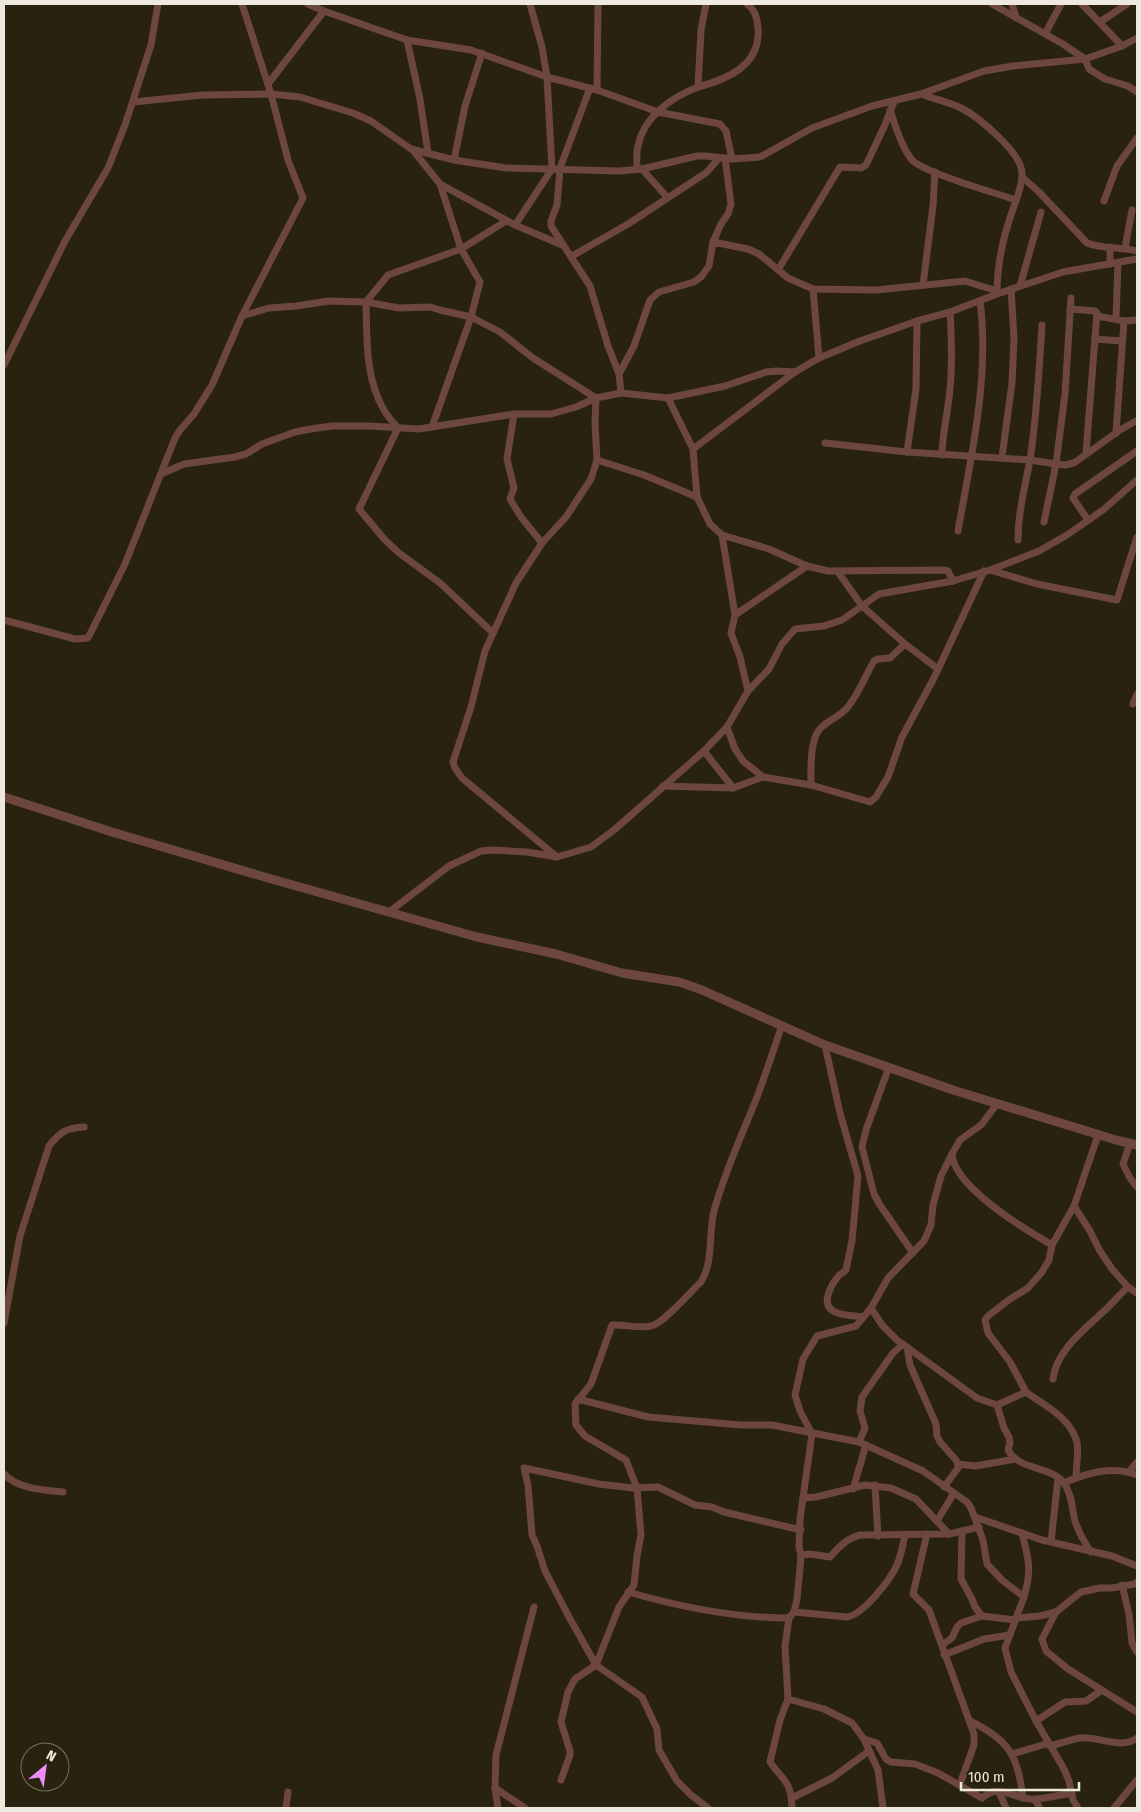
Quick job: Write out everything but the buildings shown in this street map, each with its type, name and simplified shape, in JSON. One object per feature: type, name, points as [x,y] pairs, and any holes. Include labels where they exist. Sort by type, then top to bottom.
[{"type":"street","points":[[4,365],[64,241],[108,168],[133,102],[151,45],[158,4]]},
{"type":"street","points":[[4,620],[75,639],[88,638],[122,571],[175,438],[194,414],[212,385],[242,316],[303,198],[288,160],[271,94],[242,4]]},
{"type":"street","points":[[308,4],[407,40],[482,53],[547,77],[594,89],[658,112],[720,124],[726,131],[726,158],[731,204],[728,214],[713,242],[709,266],[701,277],[694,282],[659,292],[650,300],[634,346],[619,374]]},
{"type":"street","points":[[515,225],[552,169],[547,77],[542,47],[530,4]]},
{"type":"street","points":[[598,4],[594,89],[560,168],[557,205],[551,226],[590,286],[608,346],[619,374],[621,392]]},
{"type":"street","points":[[698,87],[701,37],[706,4]]},
{"type":"street","points":[[667,197],[639,169],[639,141],[650,120],[675,97],[729,77],[747,64],[758,43],[758,30],[755,12],[747,4]]},
{"type":"street","points":[[992,4],[1045,34],[1085,60],[1089,69],[1105,79],[1128,86],[1137,92]]},
{"type":"street","points":[[1012,4],[1016,17]]},
{"type":"street","points":[[1045,34],[1062,4]]},
{"type":"street","points":[[1082,4],[1122,46]]},
{"type":"street","points":[[1100,22],[1127,4]]},
{"type":"street","points":[[268,84],[324,11]]},
{"type":"street","points":[[411,148],[454,160],[506,168],[619,171],[639,169],[697,156],[726,158],[760,157],[812,128],[872,106],[921,94],[984,71],[1014,66],[1085,60],[1122,46],[1137,38]]},
{"type":"street","points":[[407,40],[420,99],[428,152]]},
{"type":"street","points":[[454,160],[465,106],[482,53]]},
{"type":"street","points":[[133,102],[203,95],[271,94],[300,97],[353,113],[371,121],[411,148],[440,184],[461,248],[480,282],[471,318],[432,427]]},
{"type":"street","points":[[921,94],[960,108],[997,135],[1013,152],[1022,171],[998,265],[997,293]]},
{"type":"street","points":[[778,270],[840,167],[862,168],[866,165],[894,102]]},
{"type":"street","points":[[890,110],[900,139],[917,165],[1016,200]]},
{"type":"street","points":[[1104,201],[1117,166],[1137,138]]},
{"type":"street","points":[[572,256],[628,224],[726,158]]},
{"type":"street","points":[[923,285],[933,206],[935,172]]},
{"type":"street","points":[[1022,177],[1039,192],[1083,240],[1093,245],[1137,251]]},
{"type":"street","points":[[440,184],[506,221],[564,246]]},
{"type":"street","points":[[1125,248],[1132,210]]},
{"type":"street","points":[[1020,286],[1041,212]]},
{"type":"street","points":[[398,428],[384,410],[374,385],[368,352],[366,302],[388,275],[461,248],[506,221]]},
{"type":"street","points":[[713,242],[748,249],[759,254],[788,278],[813,289],[876,290],[965,281],[997,293]]},
{"type":"street","points":[[1110,247],[1110,264]]},
{"type":"street","points":[[693,449],[795,372],[819,358],[917,321],[950,312],[997,293],[1063,272],[1137,259]]},
{"type":"street","points":[[1116,433],[1122,341],[1118,263]]},
{"type":"street","points":[[813,289],[819,358]]},
{"type":"street","points":[[1002,458],[1012,374],[1014,338],[1011,289]]},
{"type":"street","points":[[1044,522],[1056,464],[1065,394],[1071,298]]},
{"type":"street","points":[[958,531],[979,395],[983,353],[983,323],[980,301]]},
{"type":"street","points":[[242,316],[269,308],[329,302],[366,302],[399,308],[430,307],[471,318],[500,332],[533,358],[596,398]]},
{"type":"street","points":[[1070,309],[1095,311],[1097,316],[1086,453]]},
{"type":"street","points":[[942,455],[942,437],[948,405],[952,352],[950,312]]},
{"type":"street","points":[[1097,316],[1120,320],[1137,320]]},
{"type":"street","points":[[907,452],[916,389],[917,321]]},
{"type":"street","points":[[1018,540],[1019,512],[1030,460],[1036,408],[1042,325]]},
{"type":"street","points":[[1095,339],[1122,341]]},
{"type":"street","points":[[161,474],[184,464],[246,454],[262,444],[295,432],[311,429],[355,426],[432,427],[514,414],[551,414],[576,407],[596,398],[621,392],[668,398],[725,386],[766,372],[795,372]]},
{"type":"street","points":[[557,857],[462,778],[453,762],[471,707],[485,651],[516,583],[542,543],[566,517],[591,479],[596,460],[594,423],[596,398]]},
{"type":"street","points":[[668,398],[693,449],[697,497],[710,524],[722,535],[769,548],[807,566],[838,572],[944,570],[948,571],[953,580]]},
{"type":"street","points":[[514,414],[507,460],[514,488],[510,499],[521,517],[542,543]]},
{"type":"street","points":[[825,443],[942,455],[1030,460],[1065,465],[1074,462],[1116,433],[1137,422]]},
{"type":"street","points":[[398,428],[359,506],[360,512],[392,546],[440,583],[493,633]]},
{"type":"street","points":[[1088,520],[1073,498],[1074,494],[1137,451]]},
{"type":"street","points":[[596,460],[644,475],[697,497]]},
{"type":"street","points":[[389,912],[449,866],[481,851],[527,852],[557,857],[591,846],[614,830],[704,751],[727,727],[748,691],[769,669],[782,644],[792,631],[798,628],[824,626],[842,620],[879,594],[953,580],[1039,551],[1067,535],[1115,501],[1137,480]]},
{"type":"street","points":[[722,535],[735,615],[731,633],[740,657],[748,691]]},
{"type":"street","points":[[987,570],[1037,584],[1117,600],[1137,537]]},
{"type":"street","points":[[735,615],[807,566]]},
{"type":"street","points":[[727,727],[738,755],[750,768],[763,777],[811,785],[870,802],[876,797],[893,767],[902,737],[918,711],[987,570]]},
{"type":"street","points":[[838,572],[862,606],[905,644],[938,669]]},
{"type":"street","points":[[811,785],[811,755],[821,727],[840,716],[854,700],[874,661],[878,658],[890,658],[905,644]]},
{"type":"street","points":[[1133,704],[1137,694]]},
{"type":"street","points":[[704,751],[734,788]]},
{"type":"street","points":[[664,786],[734,788],[763,777]]},
{"type":"street","points":[[4,797],[112,832],[477,937],[556,954],[622,973],[679,982],[702,990],[825,1045],[953,1090],[1133,1144],[1124,1164],[1130,1178],[1137,1187]]},
{"type":"street","points":[[561,1780],[570,1755],[561,1722],[568,1692],[574,1679],[596,1665],[619,1607],[634,1585],[636,1556],[641,1535],[637,1488],[626,1460],[585,1436],[578,1429],[576,1425],[575,1404],[590,1384],[612,1325],[627,1327],[652,1326],[664,1319],[705,1276],[714,1212],[726,1172],[757,1096],[782,1025]]},
{"type":"street","points":[[825,1045],[840,1113],[858,1176],[852,1241],[846,1270],[838,1275],[832,1283],[826,1299],[827,1305],[838,1314],[863,1317]]},
{"type":"street","points":[[889,1067],[868,1123],[862,1147],[874,1194],[913,1252]]},
{"type":"street","points":[[792,1808],[792,1798],[788,1782],[770,1762],[780,1720],[788,1699],[785,1646],[797,1599],[801,1556],[799,1547],[800,1519],[812,1434],[800,1411],[795,1395],[803,1359],[812,1341],[817,1336],[856,1326],[871,1308],[888,1278],[924,1241],[929,1233],[934,1211],[933,1205],[941,1176],[952,1154],[960,1140],[981,1125],[998,1104]]},
{"type":"street","points":[[4,1323],[20,1236],[49,1146],[69,1127],[84,1127]]},
{"type":"street","points":[[1076,1477],[1077,1443],[1072,1431],[1065,1421],[1051,1409],[1026,1392],[1010,1362],[988,1333],[985,1320],[1032,1284],[1042,1272],[1049,1260],[1052,1244],[1074,1206],[1098,1135]]},
{"type":"street","points":[[952,1154],[957,1171],[973,1188],[1010,1219],[1052,1244]]},
{"type":"street","points":[[1074,1206],[1105,1259],[1128,1287],[1137,1293]]},
{"type":"street","points":[[1053,1379],[1054,1372],[1062,1356],[1075,1338],[1128,1287]]},
{"type":"street","points":[[871,1308],[882,1325],[905,1345],[977,1398],[997,1405],[1026,1392]]},
{"type":"street","points":[[853,1489],[865,1428],[860,1411],[862,1397],[893,1353],[905,1345]]},
{"type":"street","points":[[905,1345],[910,1365],[936,1424],[937,1436],[958,1464],[958,1468],[944,1487]]},
{"type":"street","points":[[578,1399],[648,1418],[742,1425],[772,1425],[862,1444],[923,1471],[967,1502],[984,1540],[987,1564],[1002,1580],[1024,1597]]},
{"type":"street","points":[[997,1405],[1009,1438],[1008,1450],[1011,1455],[1061,1480],[1068,1491],[1081,1539],[1091,1552]]},
{"type":"street","points":[[958,1464],[975,1466],[1016,1459]]},
{"type":"street","points":[[1129,1472],[1137,1462]]},
{"type":"street","points":[[708,1808],[677,1782],[659,1750],[657,1729],[642,1697],[596,1665],[545,1571],[532,1536],[528,1485],[524,1468],[599,1484],[663,1489],[695,1505],[712,1507],[724,1512],[801,1530]]},
{"type":"street","points":[[1061,1480],[1093,1472],[1112,1470],[1137,1475]]},
{"type":"street","points":[[4,1474],[10,1480],[27,1487],[63,1492]]},
{"type":"street","points":[[1051,1542],[1061,1480]]},
{"type":"street","points":[[803,1498],[865,1485],[891,1488],[916,1499],[949,1534]]},
{"type":"street","points":[[875,1485],[878,1536]]},
{"type":"street","points":[[937,1522],[954,1493]]},
{"type":"street","points":[[975,1517],[1051,1542],[1112,1556],[1137,1566]]},
{"type":"street","points":[[801,1556],[810,1554],[830,1557],[852,1537],[860,1535],[949,1534],[978,1527]]},
{"type":"street","points":[[962,1531],[961,1579],[975,1608],[982,1616]]},
{"type":"street","points":[[1022,1533],[1030,1563],[1030,1572],[1024,1597],[1005,1648],[1011,1672],[1036,1721],[1064,1769],[1078,1808]]},
{"type":"street","points":[[927,1534],[913,1594],[929,1610],[974,1734],[974,1745],[960,1784]]},
{"type":"street","points":[[628,1592],[697,1609],[753,1616],[854,1616],[876,1594],[892,1574],[898,1562],[905,1535]]},
{"type":"street","points":[[1137,1582],[1081,1592],[1056,1612],[1042,1639],[1044,1648],[1068,1669],[1137,1712]]},
{"type":"street","points":[[1122,1585],[1129,1614],[1132,1643],[1137,1652]]},
{"type":"street","points":[[498,1808],[495,1788],[496,1755],[534,1607]]},
{"type":"street","points":[[942,1645],[952,1638],[961,1624],[982,1616],[1016,1619],[1056,1612]]},
{"type":"street","points":[[944,1655],[984,1639],[1010,1635]]},
{"type":"street","points":[[1036,1721],[1064,1702],[1086,1701],[1102,1690]]},
{"type":"street","points":[[788,1699],[824,1709],[852,1723],[864,1739],[878,1770],[884,1808]]},
{"type":"street","points":[[970,1721],[999,1738],[1012,1754],[1018,1767],[1023,1798]]},
{"type":"street","points":[[1012,1754],[1079,1738],[1096,1738],[1125,1744],[1137,1738]]},
{"type":"street","points":[[864,1739],[877,1743],[886,1759],[891,1762],[915,1764],[938,1773],[982,1798],[990,1792],[1014,1794],[1035,1800],[1072,1793]]},
{"type":"street","points":[[792,1798],[832,1778],[869,1751]]},
{"type":"street","points":[[1114,1808],[1137,1780]]},
{"type":"street","points":[[495,1788],[524,1808]]},
{"type":"street","points":[[286,1808],[288,1792]]},
{"type":"street","points":[[999,1792],[1006,1808]]},
{"type":"street","points":[[1035,1800],[1040,1808]]}]
